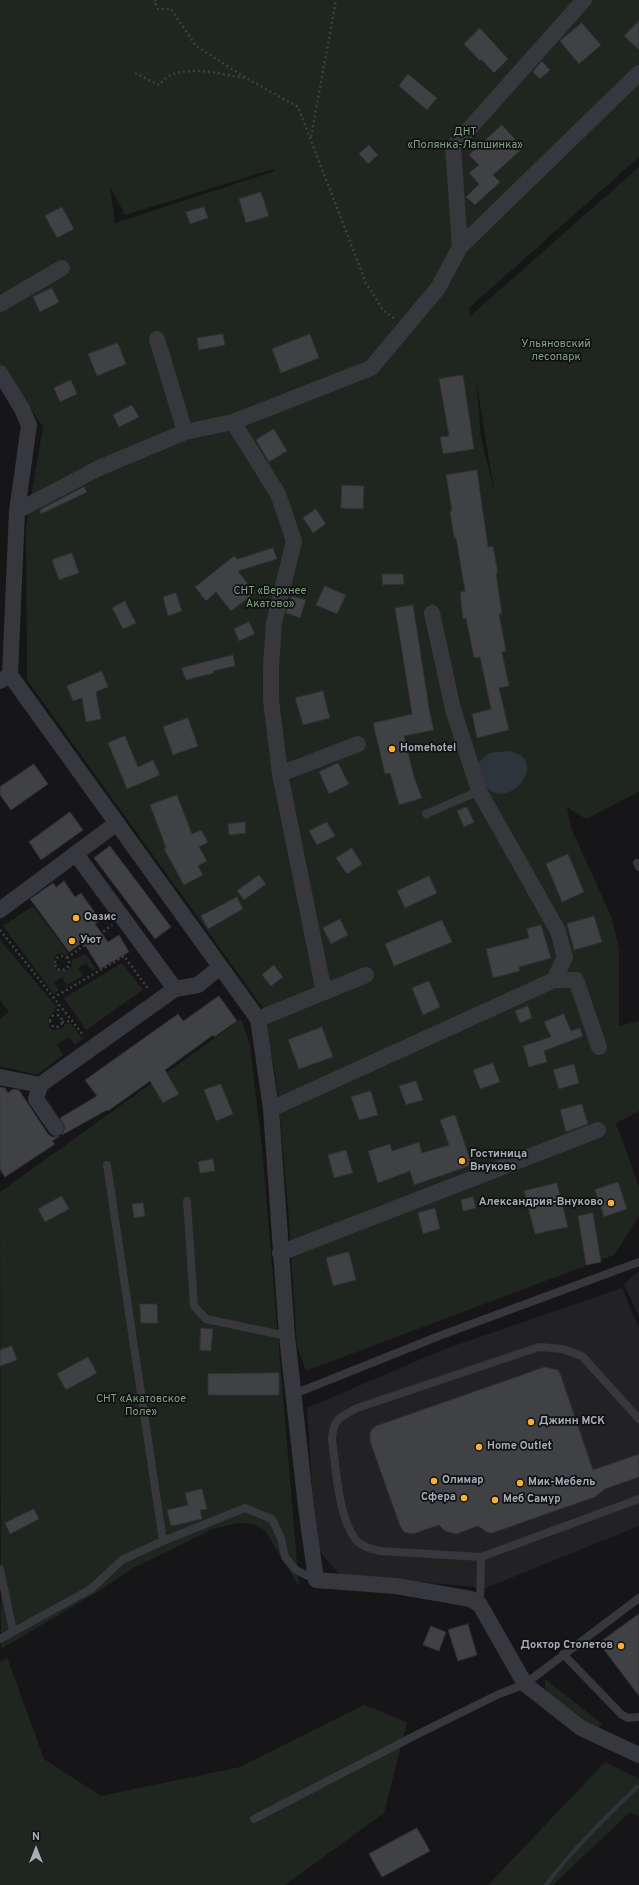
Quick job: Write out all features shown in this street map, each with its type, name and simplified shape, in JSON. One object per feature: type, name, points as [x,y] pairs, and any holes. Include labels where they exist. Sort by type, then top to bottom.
[{"type":"street","points":[[460,246],[453,147],[584,0]]},
{"type":"street","points":[[17,511],[99,468],[185,432],[233,422],[371,368],[438,288],[460,246],[639,73]]},
{"type":"street","points":[[0,304],[62,268]]},
{"type":"street","points":[[157,339],[185,432]]},
{"type":"street","points":[[0,374],[22,409],[29,425],[17,511],[5,678],[117,823],[258,1019],[271,1109],[287,1336],[306,1507],[316,1580],[396,1586],[471,1598],[480,1605],[525,1684],[580,1728],[639,1755]]},
{"type":"street","points":[[233,422],[278,494],[294,541],[274,623],[271,667],[271,700],[280,774],[324,992]]},
{"type":"street","points":[[432,613],[453,709],[479,791],[558,931],[566,957],[554,980]]},
{"type":"street","points":[[280,774],[358,744]]},
{"type":"street","points":[[0,910],[117,823]]},
{"type":"street","points":[[76,854],[174,989]]},
{"type":"street","points":[[56,1128],[36,1099],[40,1085],[174,989],[198,986],[220,967]]},
{"type":"street","points":[[258,1019],[366,975]]},
{"type":"street","points":[[271,1109],[554,980],[576,980],[599,1047]]},
{"type":"street","points":[[0,1077],[40,1085]]},
{"type":"street","points":[[280,1253],[598,1130]]},
{"type":"lane","points":[[426,814],[479,791]]},
{"type":"lane","points":[[107,1165],[163,1541]]},
{"type":"lane","points":[[187,1201],[194,1306],[206,1319],[287,1336]]},
{"type":"lane","points":[[294,1394],[439,1336],[639,1262]]},
{"type":"lane","points":[[639,1419],[582,1356],[563,1350],[539,1347],[357,1408],[339,1418],[333,1426],[332,1439],[344,1517],[357,1540],[366,1547],[380,1551],[481,1557],[639,1499]]},
{"type":"lane","points":[[0,1639],[91,1589],[122,1560],[163,1541],[245,1508],[272,1520],[281,1538],[285,1557],[296,1570],[316,1580]]},
{"type":"lane","points":[[480,1605],[481,1557]]},
{"type":"lane","points":[[0,1569],[13,1631]]},
{"type":"lane","points":[[254,1819],[426,1730],[497,1695],[525,1684],[639,1598]]},
{"type":"lane","points":[[563,1654],[622,1715],[628,1718],[639,1717]]},
{"type":"path","points":[[156,0],[154,1],[158,9],[171,9],[196,46],[246,78],[298,107],[366,283],[383,310],[405,327]]},
{"type":"path","points":[[311,139],[336,0]]},
{"type":"path","points":[[135,74],[159,85],[169,75],[181,72],[211,72],[246,78]]},
{"type":"path","points":[[67,958],[122,918]]},
{"type":"path","points":[[0,930],[92,1048]]},
{"type":"path","points":[[62,956],[67,958],[69,963],[67,967],[63,969],[58,968],[56,963],[58,958],[62,956]]},
{"type":"path","points":[[53,998],[124,956],[157,1001]]},
{"type":"path","points":[[58,1004],[58,1016],[61,1018],[62,1022]]},
{"type":"path","points":[[58,1016],[52,1017],[51,1024],[57,1027],[62,1022],[72,1021]]},
{"type":"shaded area","points":[[508,751],[522,757],[527,767],[525,778],[517,787],[506,793],[494,793],[484,784],[477,764],[489,753]]},
{"type":"shaded area","points":[[639,1271],[639,1317],[624,1284]]},
{"type":"shaded area","points":[[622,1288],[639,1328],[639,1526],[486,1588],[340,1575],[316,1547],[307,1408],[442,1350]]},
{"type":"green space","name":"СНТ «Верхнее Акатово»","points":[[0,0],[639,0],[639,157],[469,308],[470,316],[639,167],[639,792],[586,819],[567,807],[571,828],[611,916],[619,949],[619,1026],[639,1021],[639,1111],[616,1123],[639,1187],[639,1216],[614,1255],[306,1371],[297,1346],[288,1207],[277,1086],[263,1008],[27,680],[26,526],[43,427],[0,364]],"holes":[[[274,169],[275,171],[115,223],[110,186],[125,215]],[[476,379],[494,490],[494,491],[481,438]]]},
{"type":"green space","points":[[33,906],[68,953],[66,955],[61,953],[56,955],[54,964],[57,970],[67,970],[71,967],[72,960],[86,954],[96,969],[92,971],[86,963],[78,968],[83,976],[67,985],[62,977],[54,983],[59,990],[54,994],[3,926]]},
{"type":"green space","points":[[0,940],[56,1006],[54,1012],[48,1020],[52,1030],[63,1028],[65,1024],[71,1024],[83,1039],[75,1045],[69,1037],[57,1045],[63,1055],[37,1075],[0,1066],[0,1019],[9,1012],[0,1000]]},
{"type":"green space","points":[[122,963],[143,990],[86,1030],[64,998]]},
{"type":"green space","name":"СНТ «Акатовское Поле»","points":[[241,1019],[250,1045],[262,1147],[299,1586],[265,1531],[253,1524],[239,1523],[213,1529],[133,1568],[99,1591],[1,1649],[0,1192]]},
{"type":"green space","points":[[7,1657],[44,1759],[101,1796],[240,1767],[364,1705],[407,1722],[384,1813],[285,1885],[0,1885],[0,1662]]},
{"type":"green space","points":[[545,1679],[602,1724],[596,1731],[548,1694],[545,1686]]},
{"type":"green space","points":[[605,1762],[639,1779],[639,1816],[630,1812],[553,1885],[488,1885]]},
{"type":"building","points":[[639,21],[639,50],[624,36]]},
{"type":"building","points":[[582,23],[601,45],[579,64],[560,41]]},
{"type":"building","points":[[480,28],[508,59],[494,73],[464,44]]},
{"type":"building","points":[[542,61],[550,70],[540,79],[533,72]]},
{"type":"building","points":[[408,74],[437,98],[427,110],[399,86]]},
{"type":"building","points":[[502,125],[523,148],[493,175],[500,182],[475,205],[466,197],[479,184],[469,173],[479,165],[469,155]]},
{"type":"building","points":[[369,145],[378,155],[368,164],[359,154]]},
{"type":"building","points":[[261,192],[269,216],[246,223],[239,199]]},
{"type":"building","points":[[62,207],[74,229],[57,238],[45,216]]},
{"type":"building","points":[[204,207],[208,218],[190,224],[186,212]]},
{"type":"building","points":[[52,288],[59,302],[40,312],[33,297]]},
{"type":"building","points":[[223,334],[225,345],[199,350],[197,338]]},
{"type":"building","points":[[310,334],[319,358],[281,373],[272,349]]},
{"type":"building","points":[[118,343],[126,364],[97,376],[88,354]]},
{"type":"building","points":[[463,375],[474,449],[443,454],[440,437],[449,436],[439,379]]},
{"type":"building","points":[[71,380],[77,394],[60,402],[54,388]]},
{"type":"building","points":[[132,405],[139,417],[119,427],[113,415]]},
{"type":"building","points":[[274,429],[287,451],[269,462],[256,440]]},
{"type":"building","points":[[477,470],[488,547],[493,546],[498,573],[496,573],[502,614],[499,614],[506,651],[502,652],[509,686],[499,688],[509,730],[477,738],[472,714],[491,709],[480,657],[474,658],[466,618],[463,619],[460,592],[465,591],[456,538],[454,538],[450,511],[452,511],[446,475]]},
{"type":"building","points":[[342,485],[364,486],[363,509],[341,508]]},
{"type":"building","points":[[84,487],[87,492],[41,514],[40,510]]},
{"type":"building","points":[[316,509],[326,524],[313,533],[303,518]]},
{"type":"building","points":[[273,548],[277,559],[238,571],[255,593],[231,611],[216,592],[206,601],[195,587],[234,556],[237,559]]},
{"type":"building","points":[[72,553],[79,573],[59,580],[52,560]]},
{"type":"building","points":[[382,574],[403,574],[404,584],[383,585]]},
{"type":"building","points":[[325,586],[346,595],[337,614],[316,605]]},
{"type":"building","points":[[176,593],[182,611],[168,616],[163,597]]},
{"type":"building","points":[[292,596],[306,600],[300,618],[286,613]]},
{"type":"building","points":[[125,601],[136,623],[123,629],[112,608]]},
{"type":"building","points":[[413,605],[430,714],[434,730],[404,736],[414,777],[422,798],[399,805],[390,773],[385,774],[373,723],[412,714],[395,608]]},
{"type":"building","points":[[249,622],[255,634],[239,641],[234,629]]},
{"type":"building","points":[[233,655],[235,666],[213,671],[214,673],[186,680],[184,676],[182,668]]},
{"type":"building","points":[[102,671],[108,687],[96,692],[101,719],[86,722],[82,698],[73,701],[67,686]]},
{"type":"building","points":[[323,691],[330,718],[303,725],[295,698]]},
{"type":"building","points":[[188,718],[198,746],[173,755],[163,727]]},
{"type":"building","points":[[125,736],[138,767],[153,760],[160,775],[127,789],[108,743]]},
{"type":"building","points":[[338,763],[349,784],[329,794],[319,772]]},
{"type":"building","points":[[34,764],[48,784],[11,810],[0,795],[0,787]]},
{"type":"building","points":[[177,795],[192,834],[201,830],[208,842],[199,847],[207,861],[198,866],[203,875],[184,885],[164,849],[166,848],[150,805]]},
{"type":"building","points":[[467,807],[474,822],[464,827],[457,811]]},
{"type":"building","points":[[70,812],[83,830],[41,860],[29,842]]},
{"type":"building","points":[[245,822],[246,833],[229,835],[228,824]]},
{"type":"building","points":[[327,822],[335,836],[317,845],[309,831]]},
{"type":"building","points":[[110,846],[171,927],[155,939],[94,858]]},
{"type":"building","points":[[352,848],[362,864],[347,874],[336,858]]},
{"type":"building","points":[[568,854],[584,892],[562,902],[546,864]]},
{"type":"building","points":[[259,875],[266,884],[244,900],[237,891]]},
{"type":"building","points":[[429,876],[437,893],[405,908],[397,891]]},
{"type":"building","points":[[64,881],[75,897],[81,893],[100,920],[95,924],[108,942],[119,935],[129,952],[100,969],[83,942],[69,952],[30,899],[53,883],[56,887]]},
{"type":"building","points":[[237,897],[243,909],[208,929],[201,916]]},
{"type":"building","points":[[594,916],[602,942],[574,950],[567,924]]},
{"type":"building","points":[[340,919],[348,935],[331,944],[323,928]]},
{"type":"building","points":[[442,920],[452,942],[394,966],[385,944]]},
{"type":"building","points":[[541,925],[551,958],[519,967],[520,971],[493,978],[486,949],[529,938],[527,929]]},
{"type":"building","points":[[274,965],[283,977],[271,986],[262,975]]},
{"type":"building","points":[[429,981],[440,1007],[423,1015],[412,988]]},
{"type":"building","points":[[219,996],[237,1021],[214,1037],[213,1035],[165,1070],[179,1094],[163,1103],[150,1081],[108,1111],[107,1110],[62,1135],[65,1127],[60,1118],[97,1096],[85,1080],[178,1014],[183,1021]]},
{"type":"building","points":[[528,1006],[532,1018],[520,1023],[515,1011]]},
{"type":"building","points":[[564,1014],[571,1031],[580,1028],[583,1036],[544,1051],[547,1062],[529,1067],[523,1046],[551,1037],[544,1022]]},
{"type":"building","points":[[322,1027],[333,1057],[299,1069],[288,1040]]},
{"type":"building","points":[[493,1063],[500,1082],[480,1089],[473,1070]]},
{"type":"building","points":[[574,1064],[579,1083],[559,1089],[553,1070]]},
{"type":"building","points":[[416,1081],[423,1100],[406,1105],[399,1086]]},
{"type":"building","points":[[221,1084],[233,1114],[216,1121],[204,1090]]},
{"type":"building","points":[[0,1087],[5,1088],[8,1093],[13,1089],[19,1090],[48,1134],[52,1137],[60,1136],[52,1141],[55,1144],[5,1177],[0,1169]]},
{"type":"building","points":[[371,1091],[378,1115],[359,1120],[351,1097]]},
{"type":"building","points":[[582,1104],[588,1124],[566,1132],[560,1110]]},
{"type":"building","points":[[455,1115],[472,1165],[414,1185],[410,1171],[378,1183],[368,1151],[390,1144],[392,1151],[419,1142],[422,1153],[449,1145],[440,1120]]},
{"type":"building","points":[[346,1150],[353,1173],[334,1178],[328,1155]]},
{"type":"building","points":[[213,1159],[215,1171],[200,1173],[198,1162]]},
{"type":"building","points":[[618,1182],[627,1209],[604,1217],[595,1190]]},
{"type":"building","points":[[557,1183],[568,1227],[535,1234],[524,1191]]},
{"type":"building","points":[[62,1196],[69,1209],[45,1222],[38,1209]]},
{"type":"building","points":[[473,1197],[476,1208],[463,1211],[461,1200]]},
{"type":"building","points":[[143,1203],[145,1216],[134,1218],[132,1204]]},
{"type":"building","points":[[435,1208],[440,1229],[423,1234],[418,1213]]},
{"type":"building","points":[[593,1213],[601,1262],[586,1265],[578,1216]]},
{"type":"building","points":[[349,1252],[356,1280],[333,1286],[326,1258]]},
{"type":"building","points":[[140,1304],[157,1304],[158,1323],[141,1323]]},
{"type":"building","points":[[201,1328],[213,1329],[211,1351],[200,1350]]},
{"type":"building","points":[[12,1346],[17,1360],[0,1366],[0,1350]]},
{"type":"building","points":[[88,1357],[97,1373],[66,1390],[57,1374]]},
{"type":"building","name":"Home Outlet","points":[[545,1367],[558,1370],[561,1376],[593,1470],[639,1454],[639,1477],[605,1489],[595,1497],[492,1533],[487,1532],[478,1526],[456,1534],[445,1531],[439,1525],[413,1534],[404,1532],[400,1526],[370,1441],[370,1433],[372,1429],[376,1426]]},
{"type":"building","points":[[279,1373],[279,1395],[208,1395],[208,1374]]},
{"type":"building","points":[[202,1489],[207,1509],[200,1510],[202,1519],[171,1526],[167,1510],[188,1505],[185,1493]]},
{"type":"building","points":[[34,1509],[39,1519],[10,1534],[5,1523]]},
{"type":"building","points":[[639,1614],[639,1696],[599,1643]]},
{"type":"building","points":[[468,1624],[477,1655],[458,1661],[448,1630]]},
{"type":"building","points":[[431,1626],[446,1632],[439,1651],[423,1645]]},
{"type":"building","points":[[417,1828],[430,1851],[382,1877],[369,1854]]},
{"type":"waterway","points":[[546,1885],[578,1846],[637,1787]]},
{"type":"place","name":"Homehotel","points":[[392,749]]},
{"type":"place","name":"Оазис","points":[[76,918]]},
{"type":"place","name":"Уют","points":[[72,941]]},
{"type":"place","name":"Гостиница Внуково","points":[[462,1161]]},
{"type":"place","name":"Александрия-Внуково","points":[[611,1203]]},
{"type":"place","name":"Джинн МСК","points":[[531,1422]]},
{"type":"place","name":"Home Outlet","points":[[479,1447]]},
{"type":"place","name":"Олимар","points":[[434,1481]]},
{"type":"place","name":"Мик-Мебель","points":[[520,1483]]},
{"type":"place","name":"Сфера","points":[[464,1498]]},
{"type":"place","name":"Меб Самур","points":[[495,1500]]},
{"type":"place","name":"Доктор Столетов","points":[[621,1646]]},
{"type":"park label","name":"ДНТ «Полянка-Лапшинка»","points":[[465,139]]},
{"type":"park label","name":"Ульяновский лесопарк","points":[[556,351]]}]
